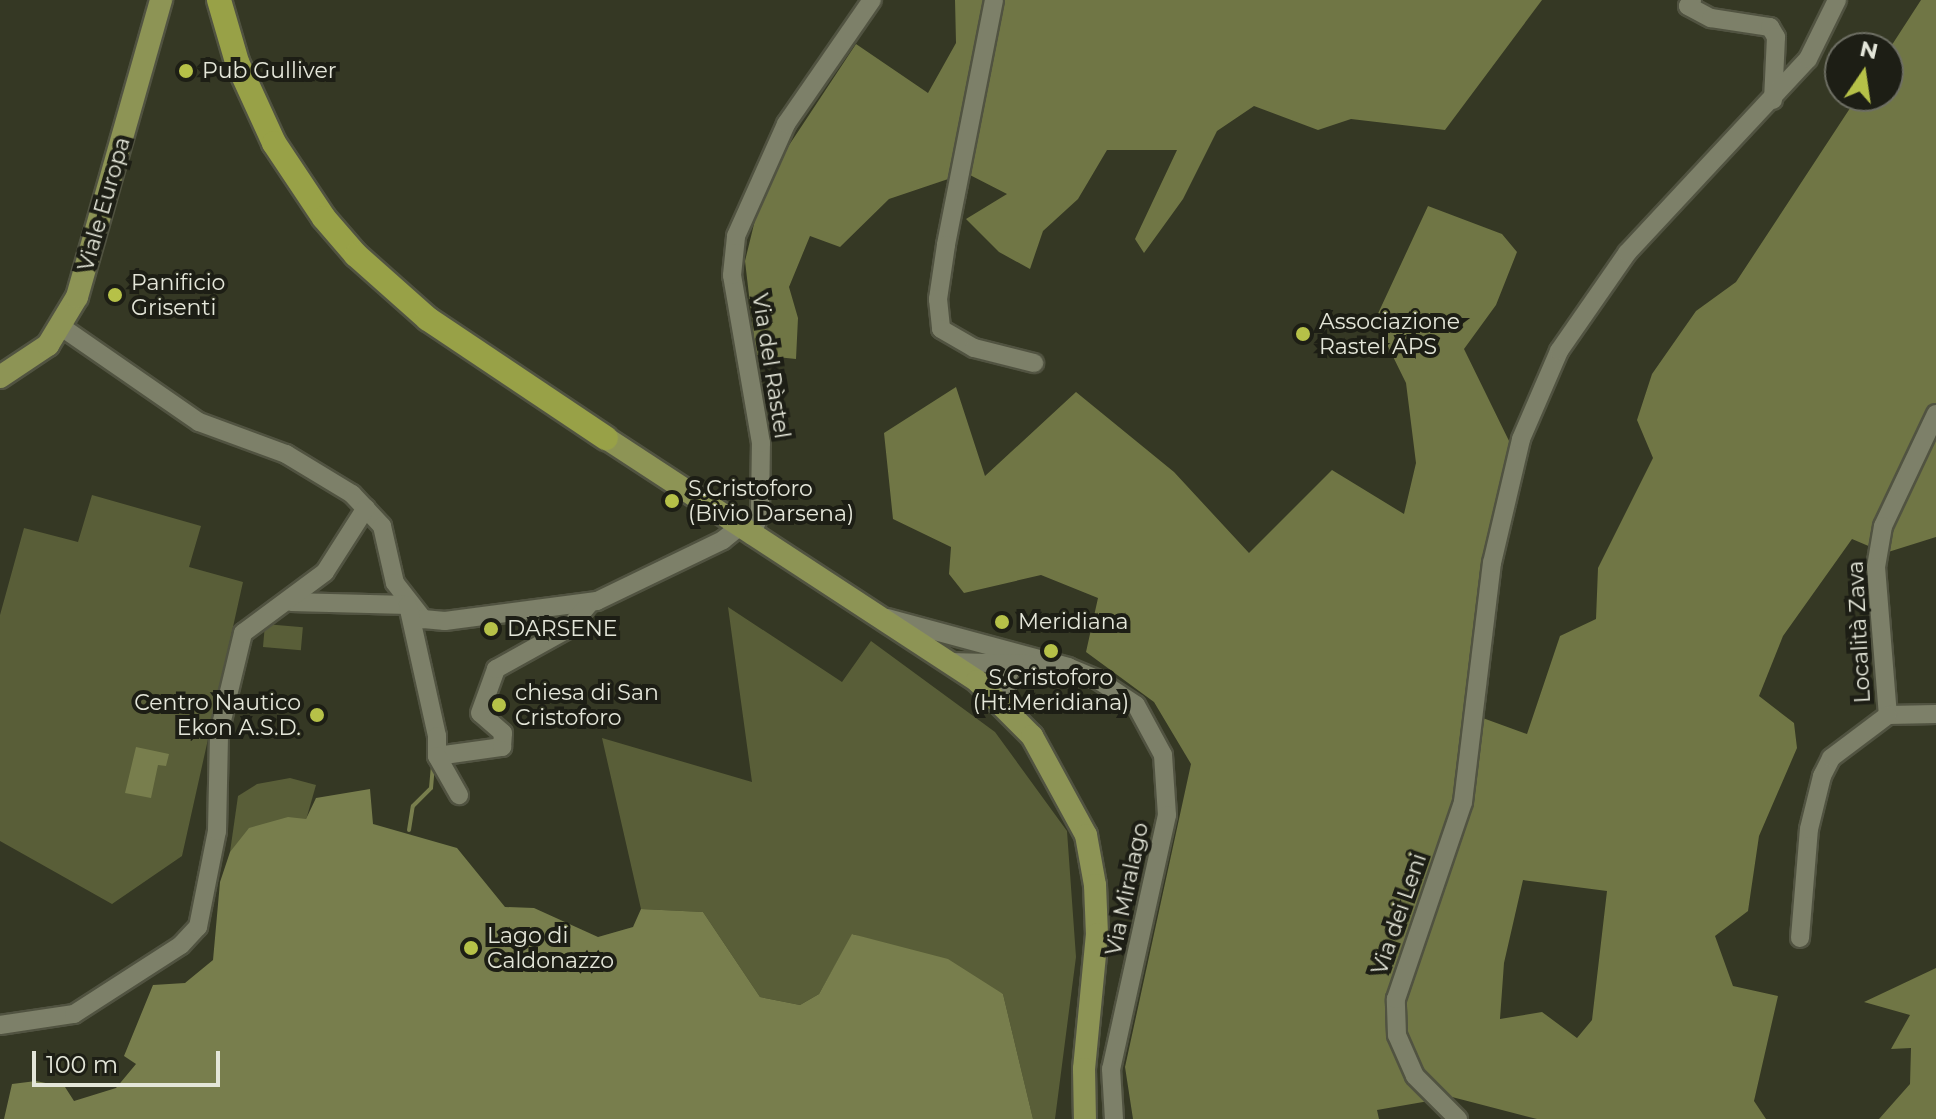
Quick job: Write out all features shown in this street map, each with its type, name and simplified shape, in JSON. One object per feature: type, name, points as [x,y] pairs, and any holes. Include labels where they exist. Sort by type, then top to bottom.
[{"type":"highway","points":[[219,0],[237,62],[274,143],[356,255],[428,319],[606,438]]},
{"type":"main road","name":"Viale Europa","points":[[0,377],[48,345],[63,328],[80,288],[161,0]]},
{"type":"main road","points":[[606,438],[947,662],[1010,711],[1070,799],[1086,835],[1095,885],[1097,934],[1084,1069],[1085,1119]]},
{"type":"street","name":"Via del Ràstel","points":[[745,531],[760,511],[761,443],[732,275],[736,236],[786,124],[872,0]]},
{"type":"street","points":[[994,0],[946,245],[938,299],[941,329],[974,348],[1034,363]]},
{"type":"street","points":[[1692,0],[1688,6],[1711,18],[1770,27],[1776,37],[1773,100]]},
{"type":"street","name":"Via dei Leni","points":[[1458,1119],[1415,1076],[1397,1035],[1396,999],[1463,802],[1492,563],[1521,439],[1559,351],[1627,253],[1808,59],[1837,0]]},
{"type":"street","points":[[63,328],[199,422],[286,454],[336,481],[382,526],[395,583],[408,605],[423,619],[445,621],[591,602],[745,531]]},
{"type":"street","name":"Località Zava","points":[[1888,715],[1876,567],[1883,526],[1936,414]]},
{"type":"street","points":[[0,1025],[74,1014],[181,945],[198,927],[217,831],[219,733],[243,633],[291,602],[325,572],[366,508]]},
{"type":"street","points":[[291,602],[408,605]]},
{"type":"street","points":[[437,756],[502,747],[503,733],[480,713],[496,669],[568,629],[591,602]]},
{"type":"street","points":[[408,605],[437,756],[459,795]]},
{"type":"street","points":[[876,615],[1068,667]]},
{"type":"street","points":[[966,639],[949,648],[947,662],[1068,667]]},
{"type":"street","points":[[1010,711],[1004,682],[1015,663]]},
{"type":"street","name":"Via Miralago","points":[[1068,667],[1136,705],[1163,755],[1167,815],[1111,1069],[1114,1119]]},
{"type":"street","name":"Località Zava","points":[[1800,938],[1809,829],[1822,776],[1831,758],[1888,715],[1936,714]]},
{"type":"shaded area","points":[[955,0],[1542,0],[1445,130],[1351,119],[1318,130],[1254,106],[1217,131],[1183,199],[1144,253],[1135,239],[1177,150],[1107,150],[1078,199],[1043,231],[1030,269],[999,252],[966,219],[1007,194],[966,173],[889,199],[840,247],[810,236],[789,287],[798,318],[796,359],[756,355],[745,261],[764,183],[856,44],[928,93],[956,43]]},
{"type":"shaded area","points":[[1921,0],[1936,0],[1936,537],[1885,553],[1852,539],[1783,636],[1759,696],[1794,723],[1797,748],[1759,836],[1748,911],[1715,936],[1733,986],[1778,996],[1754,1101],[1766,1119],[1537,1119],[1452,1097],[1377,1110],[1379,1119],[1133,1119],[1125,1067],[1191,764],[1154,702],[1086,652],[1098,598],[1041,575],[964,593],[949,574],[951,547],[893,519],[884,433],[956,387],[985,476],[1076,392],[1174,472],[1249,553],[1332,470],[1404,514],[1416,463],[1406,383],[1375,320],[1428,206],[1502,234],[1517,252],[1496,305],[1464,349],[1512,447],[1469,713],[1527,734],[1560,636],[1596,619],[1598,568],[1653,458],[1637,420],[1652,374],[1696,311],[1736,282],[1848,112],[1904,112],[1904,32],[1900,32]],"holes":[[[1523,880],[1607,891],[1592,1020],[1577,1038],[1542,1012],[1500,1019],[1504,963]]]},
{"type":"shaded area","points":[[92,495],[201,526],[189,567],[243,582],[182,856],[112,904],[0,841],[0,615],[24,528],[78,542]]},
{"type":"shaded area","points":[[728,607],[842,682],[871,641],[995,732],[1067,831],[1076,957],[1055,1119],[1033,1119],[1003,994],[853,934],[819,994],[800,1005],[760,997],[703,912],[641,909],[602,738],[752,782]]},
{"type":"shaded area","points":[[265,624],[303,627],[301,650],[263,647]]},
{"type":"shaded area","points":[[136,747],[169,754],[166,766],[158,765],[151,798],[125,793]]},
{"type":"shaded area","points":[[290,778],[316,785],[306,820],[230,852],[238,796],[257,784]]},
{"type":"shaded area","name":"Lago di Caldonazzo","points":[[370,789],[373,824],[457,848],[505,907],[534,908],[598,937],[633,927],[641,909],[703,912],[760,997],[800,1005],[819,994],[852,934],[948,959],[1003,994],[1033,1119],[4,1119],[12,1084],[36,1081],[65,1087],[74,1101],[116,1088],[136,1064],[124,1056],[153,985],[185,983],[213,960],[220,882],[230,852],[249,828],[288,817],[306,819],[316,798]]},
{"type":"shaded area","points":[[1936,968],[1936,1119],[1879,1119],[1910,1084],[1911,1048],[1891,1049],[1910,1015],[1864,1002]]},
{"type":"waterway","points":[[409,830],[413,806],[431,788],[433,764]]},
{"type":"place","name":"Pub Gulliver","points":[[186,71]]},
{"type":"place","name":"Panificio Grisenti","points":[[115,295]]},
{"type":"place","name":"Associazione Rastel APS","points":[[1303,334]]},
{"type":"place","name":"S.Cristoforo (Bivio Darsena)","points":[[672,501]]},
{"type":"place","name":"Meridiana","points":[[1002,622]]},
{"type":"place","name":"DARSENE","points":[[491,629]]},
{"type":"place","name":"S.Cristoforo (Ht.Meridiana)","points":[[1051,651]]},
{"type":"place","name":"chiesa di San Cristoforo","points":[[499,705]]},
{"type":"place","name":"Centro Nautico Ekon A.S.D.","points":[[317,715]]},
{"type":"place","name":"Lago di Caldonazzo","points":[[471,948]]}]
